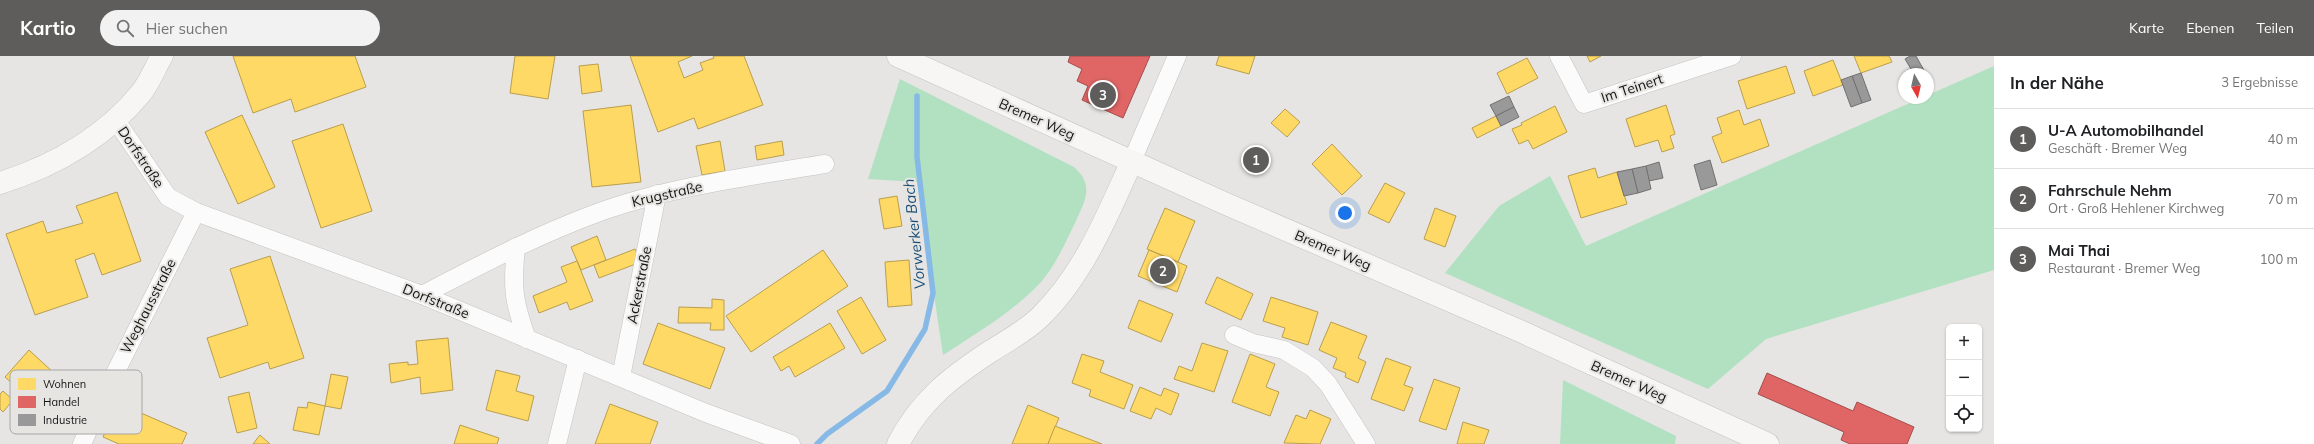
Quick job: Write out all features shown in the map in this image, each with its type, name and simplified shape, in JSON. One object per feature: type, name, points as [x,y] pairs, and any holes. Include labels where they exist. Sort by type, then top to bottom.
[{"type":"main road","points":[[0,183],[42,169],[74,152],[115,119],[141,93],[162,56]]},
{"type":"main road","name":"Bremer Weg","points":[[898,56],[1132,162],[1520,331],[1768,444]]},
{"type":"main road","points":[[898,444],[923,406],[945,383],[1040,318],[1064,289],[1086,258],[1132,162]]},
{"type":"street","points":[[1132,162],[1177,56]]},
{"type":"street","name":"Im Teinert","points":[[1559,56],[1584,104],[1732,56]]},
{"type":"street","name":"Dorfstraße","points":[[115,119],[168,196],[196,212],[422,295],[706,413],[790,444]]},
{"type":"street","name":"Krugstraße","points":[[422,295],[516,247],[598,213],[658,194],[825,164]]},
{"type":"street","name":"Ackerstraße","points":[[621,377],[658,194]]},
{"type":"street","name":"Weghausstraße","points":[[116,370],[196,212]]},
{"type":"street","points":[[516,247],[513,281],[515,301],[527,338]]},
{"type":"street","points":[[1234,335],[1253,343],[1284,350],[1313,368],[1328,384],[1366,444]]},
{"type":"street","points":[[557,444],[578,359]]},
{"type":"street","name":"Weghausstraße","points":[[82,444],[86,434]]},
{"type":"green space","points":[[1994,66],[1994,270],[1766,339],[1708,389],[1445,273],[1499,206],[1550,176],[1586,246],[1907,104],[1934,104],[1934,92]]},
{"type":"green space","points":[[900,79],[1074,167],[1084,180],[1086,186],[1083,206],[1076,221],[1056,261],[1041,282],[1007,312],[943,355],[917,182],[868,179]]},
{"type":"green space","points":[[1563,380],[1676,436],[1675,444],[1560,444]]},
{"type":"building: Wohnen","points":[[233,56],[355,56],[366,87],[295,112],[291,99],[253,113]]},
{"type":"building: Wohnen","points":[[515,56],[555,56],[548,99],[510,93]]},
{"type":"building: Wohnen","points":[[630,56],[692,56],[678,62],[684,78],[703,70],[700,63],[714,58],[713,56],[744,56],[763,105],[698,129],[694,118],[658,132]]},
{"type":"building: Wohnen","points":[[1219,56],[1255,56],[1249,74],[1216,65]]},
{"type":"building: Wohnen","points":[[1587,56],[1601,56],[1590,62]]},
{"type":"building: Wohnen","points":[[1854,56],[1889,56],[1892,62],[1861,73]]},
{"type":"building: Wohnen","points":[[1527,58],[1538,78],[1507,94],[1497,73]]},
{"type":"building: Wohnen","points":[[1833,60],[1843,85],[1813,96],[1804,71]]},
{"type":"building: Wohnen","points":[[598,64],[602,91],[582,94],[579,66]]},
{"type":"building: Wohnen","points":[[1786,66],[1795,93],[1747,109],[1738,81]]},
{"type":"building: Wohnen","points":[[631,105],[641,182],[592,187],[583,111]]},
{"type":"building: Wohnen","points":[[1666,105],[1675,134],[1670,136],[1674,148],[1662,152],[1658,140],[1635,147],[1626,119]]},
{"type":"building: Wohnen","points":[[1555,106],[1567,132],[1533,149],[1528,140],[1519,144],[1512,129]]},
{"type":"building: Wohnen","points":[[1285,109],[1300,122],[1287,137],[1271,123]]},
{"type":"building: Wohnen","points":[[1739,110],[1744,125],[1760,119],[1769,146],[1722,163],[1712,137],[1722,133],[1717,118]]},
{"type":"building: Wohnen","points":[[242,115],[275,187],[238,204],[205,132]]},
{"type":"building: Wohnen","points":[[1496,116],[1501,126],[1477,138],[1472,128]]},
{"type":"building: Wohnen","points":[[343,124],[372,211],[321,228],[292,141]]},
{"type":"building: Wohnen","points":[[720,141],[725,171],[702,175],[696,146]]},
{"type":"building: Wohnen","points":[[782,141],[784,155],[757,160],[755,146]]},
{"type":"building: Wohnen","points":[[1332,144],[1362,176],[1342,195],[1312,164]]},
{"type":"building: Wohnen","points":[[1595,168],[1598,178],[1617,172],[1627,204],[1581,218],[1568,176]]},
{"type":"building: Wohnen","points":[[1385,183],[1405,193],[1389,223],[1368,213]]},
{"type":"building: Wohnen","points":[[117,192],[141,261],[102,275],[94,253],[75,260],[88,297],[35,315],[6,234],[43,221],[47,233],[83,223],[76,206]]},
{"type":"building: Wohnen","points":[[897,196],[902,226],[884,229],[879,199]]},
{"type":"building: Wohnen","points":[[1165,208],[1195,221],[1178,262],[1147,249]]},
{"type":"building: Wohnen","points":[[1435,208],[1456,216],[1445,247],[1424,239]]},
{"type":"building: Wohnen","points":[[597,236],[606,260],[581,270],[571,247]]},
{"type":"building: Wohnen","points":[[635,249],[641,262],[599,278],[594,265]]},
{"type":"building: Wohnen","points":[[823,250],[848,286],[751,352],[726,316]]},
{"type":"building: Wohnen","points":[[1149,250],[1187,266],[1177,292],[1138,276]]},
{"type":"building: Wohnen","points":[[270,256],[304,358],[270,369],[268,362],[220,378],[207,338],[248,325],[230,269]]},
{"type":"building: Wohnen","points":[[909,260],[912,305],[888,307],[885,262]]},
{"type":"building: Wohnen","points":[[577,261],[593,301],[570,310],[567,302],[539,313],[533,296],[567,282],[561,267]]},
{"type":"building: Wohnen","points":[[1217,277],[1253,294],[1241,320],[1205,303]]},
{"type":"building: Wohnen","points":[[861,297],[886,340],[862,354],[837,311]]},
{"type":"building: Wohnen","points":[[1271,297],[1318,312],[1308,345],[1282,337],[1285,328],[1263,321]]},
{"type":"building: Wohnen","points":[[712,299],[724,300],[724,330],[710,330],[711,323],[678,323],[679,307],[712,308]]},
{"type":"building: Wohnen","points":[[1139,300],[1173,314],[1161,342],[1128,328]]},
{"type":"building: Wohnen","points":[[1331,322],[1367,336],[1358,358],[1366,362],[1358,383],[1345,377],[1346,373],[1333,368],[1337,358],[1319,350]]},
{"type":"building: Wohnen","points":[[658,323],[725,348],[710,389],[643,364]]},
{"type":"building: Wohnen","points":[[830,323],[845,348],[795,377],[789,366],[781,371],[773,357]]},
{"type":"building: Wohnen","points":[[448,338],[453,390],[421,394],[420,377],[391,383],[389,364],[408,362],[408,365],[418,364],[416,341]]},
{"type":"building: Wohnen","points":[[1202,343],[1228,351],[1214,392],[1174,379],[1179,366],[1192,371]]},
{"type":"building: Wohnen","points":[[29,350],[51,370],[11,370]]},
{"type":"building: Wohnen","points":[[1082,354],[1104,361],[1100,372],[1133,385],[1124,409],[1089,396],[1091,390],[1072,383]]},
{"type":"building: Wohnen","points":[[1250,354],[1275,364],[1266,387],[1279,392],[1270,416],[1232,402]]},
{"type":"building: Wohnen","points":[[1386,358],[1411,367],[1404,385],[1413,388],[1404,411],[1371,399]]},
{"type":"building: Wohnen","points":[[496,370],[520,376],[516,391],[534,396],[528,421],[486,410]]},
{"type":"building: Wohnen","points":[[10,371],[10,381],[5,377]]},
{"type":"building: Wohnen","points":[[331,374],[348,377],[341,409],[325,406]]},
{"type":"building: Wohnen","points":[[1434,379],[1460,388],[1446,430],[1419,421]]},
{"type":"building: Wohnen","points":[[1140,387],[1161,396],[1164,388],[1179,394],[1171,415],[1156,408],[1151,419],[1130,411]]},
{"type":"building: Wohnen","points":[[3,391],[10,397],[10,404],[3,412],[0,409],[0,394]]},
{"type":"building: Wohnen","points":[[249,392],[257,428],[237,433],[228,397]]},
{"type":"building: Wohnen","points":[[308,402],[325,406],[319,435],[293,430],[298,407],[307,408]]},
{"type":"building: Wohnen","points":[[610,404],[658,422],[650,444],[595,444]]},
{"type":"building: Wohnen","points":[[1028,405],[1059,418],[1048,444],[1012,444]]},
{"type":"building: Wohnen","points":[[1310,410],[1331,419],[1320,444],[1284,443],[1296,415],[1306,419]]},
{"type":"building: Wohnen","points":[[142,413],[187,433],[182,444],[119,444],[103,437],[104,434],[142,434]]},
{"type":"building: Wohnen","points":[[1463,422],[1489,430],[1484,444],[1457,444]]},
{"type":"building: Wohnen","points":[[460,425],[499,438],[497,444],[454,444]]},
{"type":"building: Wohnen","points":[[1055,426],[1102,444],[1048,444]]},
{"type":"building: Wohnen","points":[[260,435],[270,444],[253,444]]},
{"type":"building: Handel","points":[[1070,56],[1150,56],[1123,118],[1082,100],[1088,86],[1077,81],[1082,69],[1068,62]]},
{"type":"building: Handel","points":[[1767,373],[1853,411],[1857,402],[1914,427],[1907,444],[1850,444],[1841,440],[1844,432],[1758,394]]},
{"type":"building: Industrie","points":[[1910,56],[1916,56],[1923,68],[1910,68],[1905,59]]},
{"type":"building: Industrie","points":[[1861,73],[1871,100],[1862,103],[1852,76]]},
{"type":"building: Industrie","points":[[1852,76],[1862,103],[1851,107],[1841,80]]},
{"type":"building: Industrie","points":[[1509,96],[1514,107],[1496,116],[1490,105]]},
{"type":"building: Industrie","points":[[1514,107],[1519,117],[1501,126],[1496,116]]},
{"type":"building: Industrie","points":[[1710,160],[1717,185],[1701,190],[1694,165]]},
{"type":"building: Industrie","points":[[1659,162],[1663,178],[1649,181],[1646,166]]},
{"type":"building: Industrie","points":[[1646,166],[1651,189],[1638,193],[1632,169]]},
{"type":"building: Industrie","points":[[1632,169],[1638,193],[1624,196],[1617,172]]},
{"type":"waterway","name":"Vorwerker Bach","points":[[817,444],[827,434],[887,391],[925,329],[933,293],[917,157],[917,96]]},
{"type":"place","name":"Mai Thai","points":[[1103,95]]},
{"type":"place","name":"U-A Automobilhandel","points":[[1256,160]]},
{"type":"place","name":"Fahrschule Nehm","points":[[1163,271]]}]
